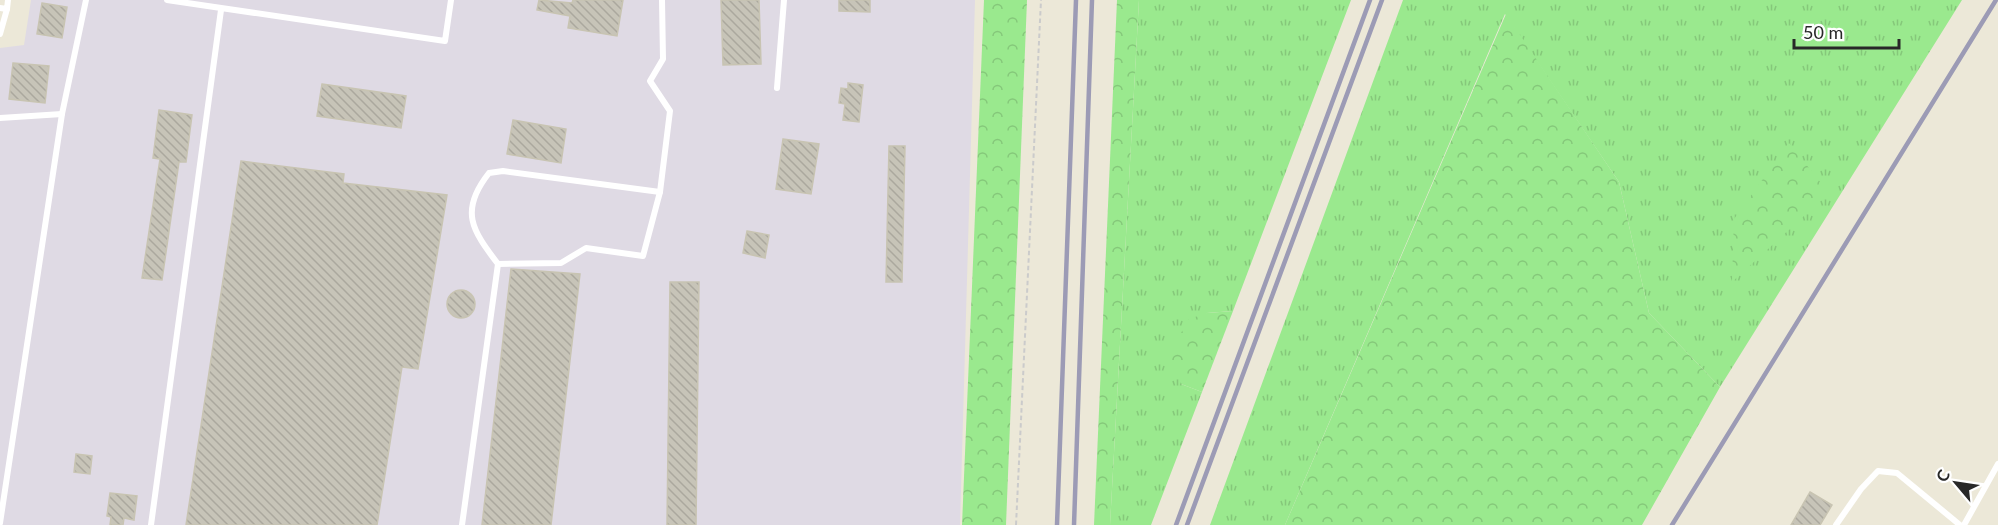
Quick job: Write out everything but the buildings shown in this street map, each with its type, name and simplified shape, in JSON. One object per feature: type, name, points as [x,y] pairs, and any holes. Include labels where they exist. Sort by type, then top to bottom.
[{"type":"lane","points":[[0,34],[3,9],[8,0]]},
{"type":"lane","points":[[0,523],[62,114],[86,0]]},
{"type":"lane","points":[[166,0],[221,10],[444,41],[451,0]]},
{"type":"lane","points":[[498,264],[561,263],[586,248],[643,256],[660,192],[670,111],[650,81],[663,59],[662,0]]},
{"type":"lane","points":[[777,88],[784,0]]},
{"type":"lane","points":[[151,525],[221,10]]},
{"type":"lane","points":[[0,118],[62,114]]},
{"type":"lane","points":[[462,525],[498,264],[477,237],[470,222],[476,190],[489,174],[503,171],[660,192]]},
{"type":"lane","points":[[1836,525],[1861,489],[1878,471],[1897,473],[1962,525],[1998,464]]},
{"type":"path","points":[[1016,525],[1041,0]]},
{"type":"shaded area","points":[[31,0],[975,0],[960,525],[0,525],[0,48],[24,45]]},
{"type":"green space","points":[[984,0],[1027,0],[1006,525],[962,525]]},
{"type":"green space","points":[[1117,0],[1139,0],[1110,525],[1094,525]]},
{"type":"green space","points":[[1139,0],[1351,0],[1233,311],[1207,313],[1181,384],[1202,392],[1151,525],[1110,525]]},
{"type":"green space","points":[[1403,0],[1962,0],[1720,387],[1649,313],[1619,182],[1505,14],[1285,525],[1210,525]]},
{"type":"green space","points":[[1506,14],[1619,182],[1649,313],[1720,387],[1642,525],[1285,525]]},
{"type":"green space","points":[[1789,143],[1829,193],[1732,282],[1734,219]]},
{"type":"green space","points":[[1233,311],[1202,392],[1181,384],[1169,354],[1189,319],[1207,313]]},
{"type":"railway","points":[[1057,525],[1076,0]]},
{"type":"railway","points":[[1074,525],[1092,0]]},
{"type":"railway","points":[[1176,525],[1370,0]]},
{"type":"railway","points":[[1187,525],[1382,0]]},
{"type":"railway","points":[[1672,525],[1996,0]]}]
